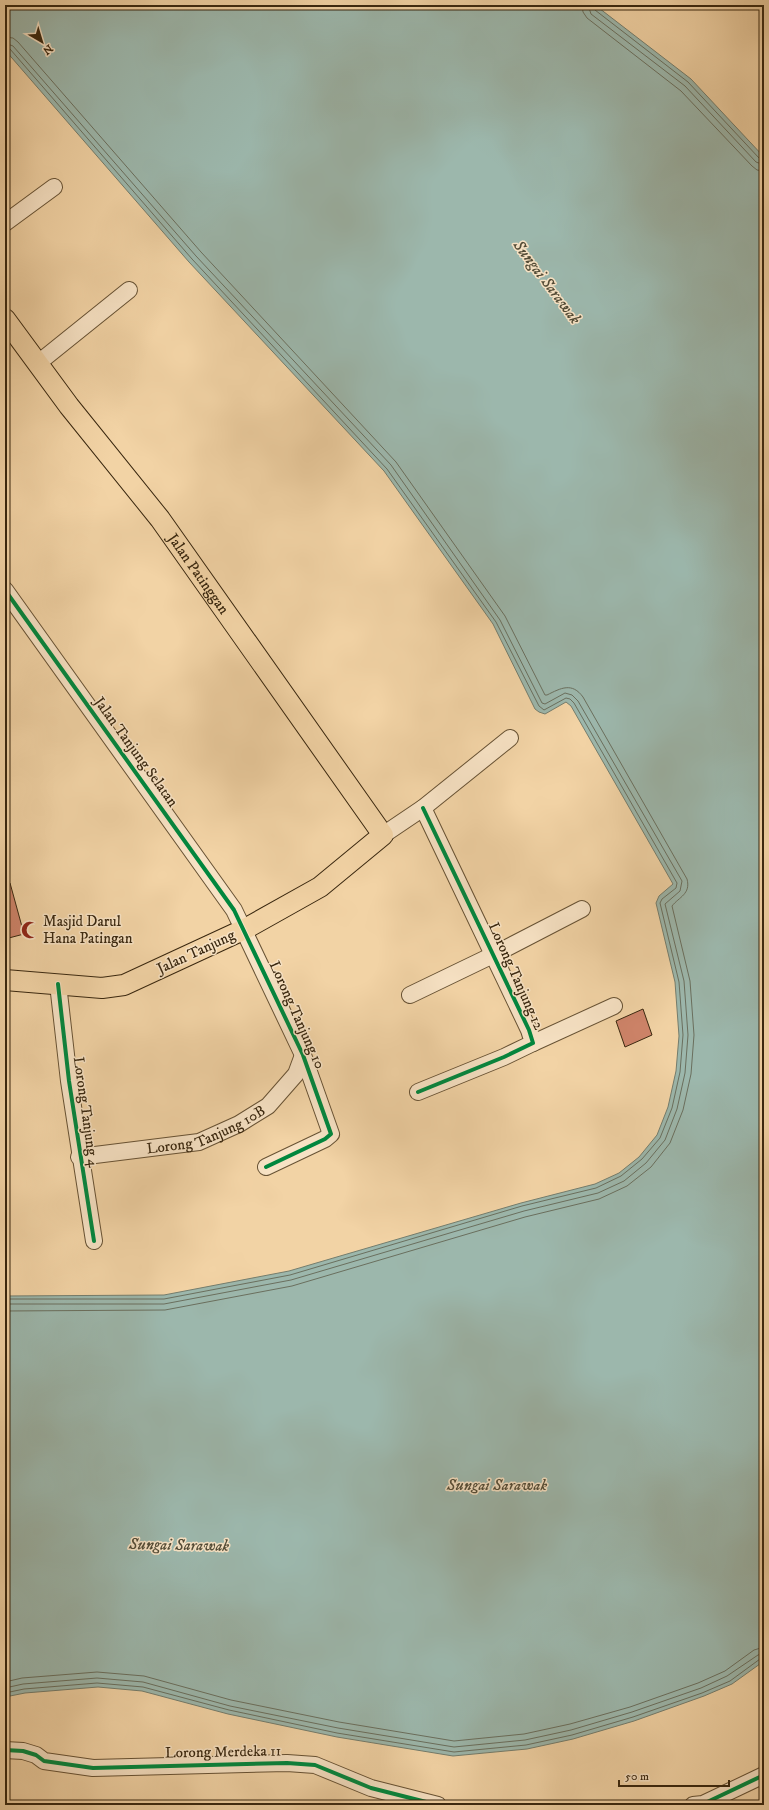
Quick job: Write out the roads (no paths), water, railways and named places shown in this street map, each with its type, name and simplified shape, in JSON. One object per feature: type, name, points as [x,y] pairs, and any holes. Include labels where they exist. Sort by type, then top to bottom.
[{"type":"main road","name":"Jalan Patinggan","points":[[5,319],[37,364],[160,520],[383,835]]},
{"type":"main road","name":"Jalan Tanjung","points":[[5,980],[102,988],[124,984],[245,929],[320,886],[383,835]]},
{"type":"street","points":[[5,223],[54,187]]},
{"type":"street","points":[[37,364],[129,290]]},
{"type":"street","name":"Jalan Tanjung Selatan","points":[[5,590],[234,910],[245,929]]},
{"type":"street","points":[[383,835],[423,808],[510,738]]},
{"type":"street","name":"Lorong Tanjung 12","points":[[418,1092],[504,1057],[533,1043],[529,1030],[423,808]]},
{"type":"street","points":[[410,995],[493,955],[582,909]]},
{"type":"street","name":"Lorong Tanjung 10","points":[[245,929],[303,1055],[331,1134],[324,1139],[266,1167]]},
{"type":"street","name":"Lorong Tanjung 4","points":[[58,984],[68,1081],[79,1157],[94,1241]]},
{"type":"street","points":[[533,1043],[614,1006]]},
{"type":"street","name":"Lorong Tanjung 10B","points":[[79,1157],[199,1142],[239,1124],[268,1106],[282,1091],[296,1074],[303,1055]]},
{"type":"street","name":"Lorong Merdeka 11","points":[[5,1750],[23,1751],[36,1755],[44,1761],[93,1768],[288,1763],[315,1765],[371,1788],[438,1805]]},
{"type":"street","points":[[693,1805],[703,1804],[764,1775]]},
{"type":"water","name":"Sungai Sarawak","points":[[5,5],[595,5],[691,79],[764,157],[764,1661],[732,1684],[704,1696],[634,1721],[573,1739],[527,1749],[453,1756],[337,1737],[228,1714],[142,1691],[98,1687],[25,1693],[5,1697],[5,1296],[164,1295],[289,1271],[521,1203],[595,1184],[619,1173],[639,1157],[657,1135],[668,1107],[676,1071],[679,1036],[675,982],[656,903],[659,896],[673,884],[571,706],[566,702],[545,714],[535,709],[493,624],[384,471],[189,262],[5,50]]},
{"type":"place","name":"Masjid Darul Hana Patingan","points":[[30,930]]}]
